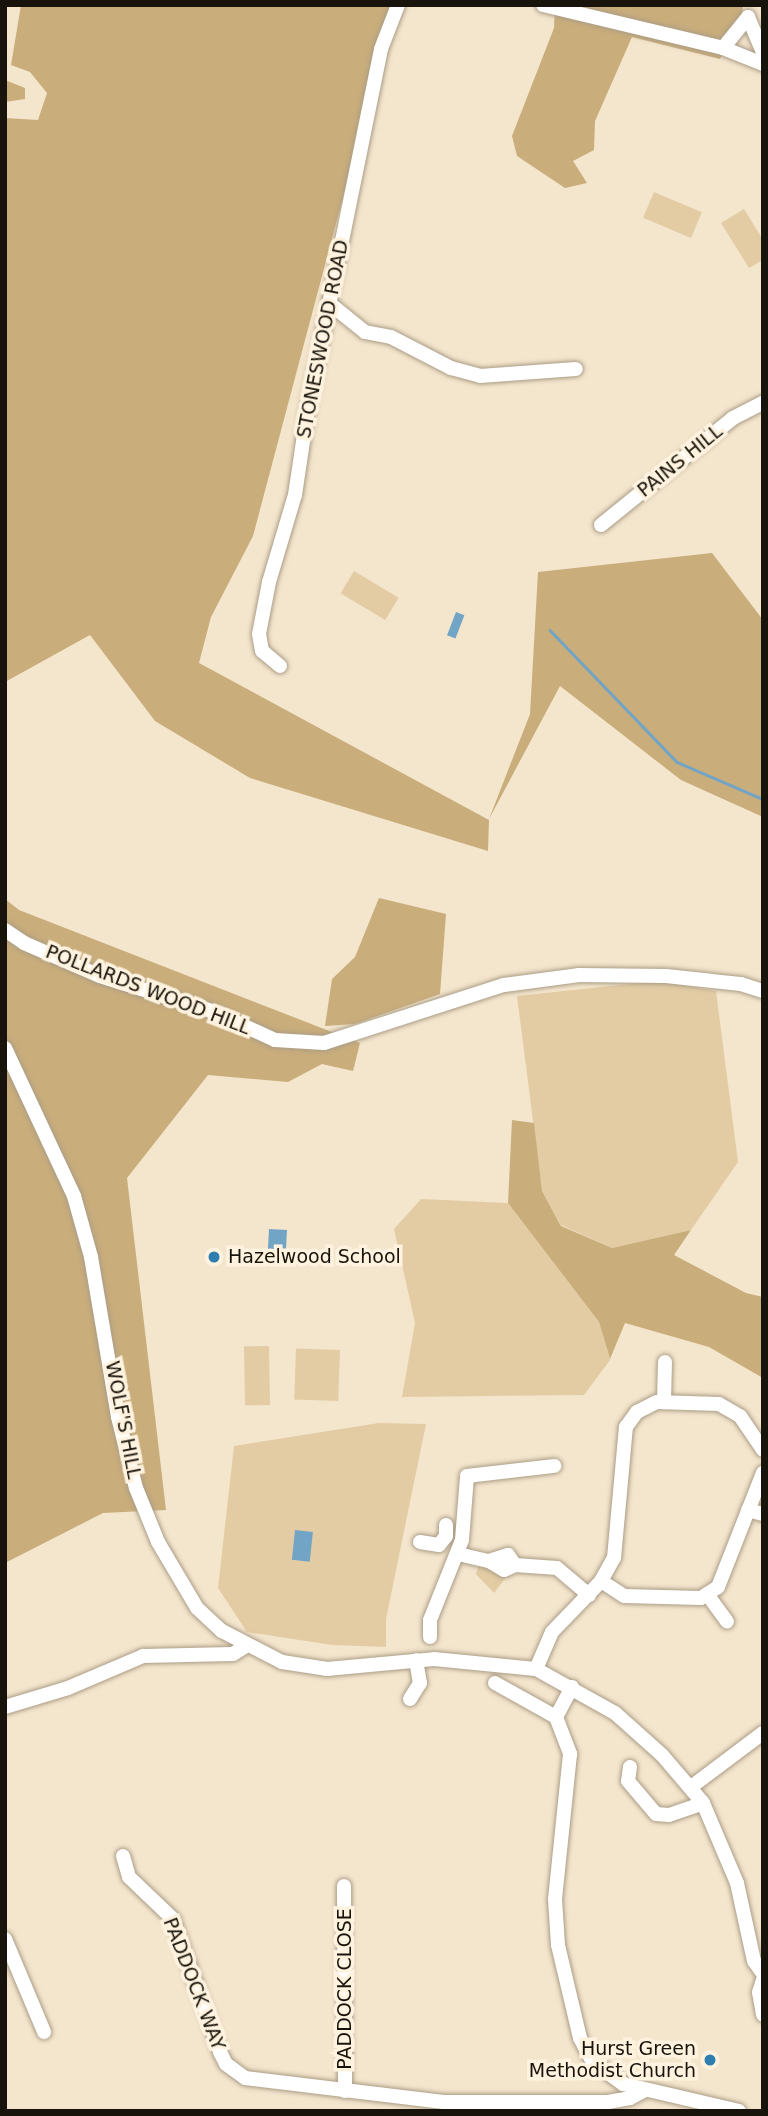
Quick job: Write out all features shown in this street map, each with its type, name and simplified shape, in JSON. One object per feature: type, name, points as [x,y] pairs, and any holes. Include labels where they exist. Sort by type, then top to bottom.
[{"type":"street","name":"STONESWOOD ROAD","points":[[280,666],[262,651],[259,634],[269,582],[295,495],[329,303],[381,49],[398,5]]},
{"type":"street","points":[[543,5],[723,48],[763,64]]},
{"type":"street","points":[[723,48],[748,11]]},
{"type":"street","points":[[748,11],[763,52]]},
{"type":"street","points":[[329,303],[365,332],[391,337],[423,358],[461,371],[480,376],[576,369]]},
{"type":"street","name":"PAINS HILL","points":[[601,525],[733,418],[763,403]]},
{"type":"street","name":"POLLARDS WOOD HILL","points":[[5,930],[24,943],[100,976],[212,1011],[275,1040],[324,1043],[496,989],[579,975],[666,976],[741,984],[763,991]]},
{"type":"street","name":"WOLF'S HILL","points":[[5,1048],[74,1196],[107,1333],[118,1417],[142,1504],[197,1608],[246,1646],[282,1662],[327,1669],[416,1660],[536,1669]]},
{"type":"street","points":[[664,1402],[665,1362]]},
{"type":"street","points":[[763,1450],[759,1433],[740,1416],[719,1404],[664,1402],[637,1412],[626,1427],[614,1558],[601,1581],[552,1632],[536,1669],[572,1686],[632,1727],[691,1787],[703,1803],[737,1883],[754,1961],[763,1974]]},
{"type":"street","points":[[430,1637],[430,1620],[460,1547],[467,1476],[554,1466]]},
{"type":"street","points":[[601,1581],[624,1596],[701,1598],[718,1587],[755,1512],[763,1473]]},
{"type":"street","points":[[420,1542],[439,1545],[446,1531],[460,1547],[504,1570],[515,1565],[557,1568],[589,1595]]},
{"type":"street","points":[[707,1594],[727,1622]]},
{"type":"street","points":[[5,1707],[68,1688],[143,1656],[233,1654],[246,1646]]},
{"type":"street","points":[[410,1699],[420,1683],[416,1660]]},
{"type":"street","points":[[495,1683],[556,1717],[570,1754],[555,1899],[566,1989],[586,2052],[601,2070],[623,2084],[738,2111]]},
{"type":"street","points":[[556,1717],[572,1686]]},
{"type":"street","points":[[691,1787],[763,1732]]},
{"type":"street","points":[[629,1771],[646,1805],[656,1814],[669,1815],[703,1803]]},
{"type":"street","name":"PADDOCK WAY","points":[[123,1856],[129,1877],[173,1919],[226,2064],[255,2081],[444,2102],[620,2100],[645,2090]]},
{"type":"street","name":"PADDOCK CLOSE","points":[[344,1886],[345,2091]]},
{"type":"street","points":[[5,1939],[41,2005],[44,2032]]},
{"type":"street","points":[[763,1980],[759,1992],[763,2015]]},
{"type":"street","points":[[620,2100],[623,2084]]},
{"type":"shaded area","points":[[21,5],[394,5],[253,536],[211,617],[199,663],[489,820],[488,851],[250,778],[155,721],[90,635],[5,682],[5,118],[38,120],[47,93],[30,72],[11,65]]},
{"type":"shaded area","points":[[555,5],[743,5],[742,19],[720,59],[632,37],[595,121],[594,150],[573,161],[587,183],[565,188],[517,156],[512,136],[554,28]]},
{"type":"shaded area","points":[[5,80],[25,88],[25,99],[5,102]]},
{"type":"shaded area","points":[[654,192],[702,212],[691,238],[643,218]]},
{"type":"shaded area","points":[[744,209],[763,240],[763,260],[749,268],[721,223]]},
{"type":"shaded area","points":[[712,553],[763,620],[763,817],[681,780],[560,686],[489,819],[530,714],[538,572]]},
{"type":"shaded area","points":[[354,571],[399,598],[385,620],[341,593]]},
{"type":"shaded area","points":[[379,898],[446,914],[440,994],[355,1024],[325,1026],[332,979],[355,957]]},
{"type":"shaded area","points":[[5,899],[19,910],[360,1043],[353,1071],[322,1064],[288,1082],[208,1075],[127,1178],[166,1510],[103,1513],[5,1563]]},
{"type":"shaded area","points":[[658,981],[716,991],[738,1162],[691,1230],[612,1248],[561,1225],[542,1191],[517,996]]},
{"type":"shaded area","points":[[512,1120],[534,1123],[542,1191],[561,1226],[612,1248],[691,1230],[674,1255],[746,1293],[763,1297],[763,1378],[709,1347],[625,1323],[610,1359],[599,1322],[508,1203]]},
{"type":"shaded area","points":[[421,1199],[508,1203],[599,1322],[610,1360],[584,1395],[402,1397],[415,1323],[394,1229]]},
{"type":"shaded area","points":[[244,1346],[269,1346],[270,1405],[245,1405]]},
{"type":"shaded area","points":[[296,1348],[340,1350],[338,1401],[294,1399]]},
{"type":"shaded area","points":[[379,1423],[426,1424],[386,1619],[386,1647],[332,1645],[247,1632],[218,1588],[234,1446]]},
{"type":"shaded area","points":[[489,1561],[515,1565],[494,1593],[476,1574],[478,1567]]},
{"type":"water","points":[[456,612],[464,615],[455,639],[447,635]]},
{"type":"water","points":[[269,1229],[287,1230],[285,1264],[267,1263]]},
{"type":"water","points":[[295,1530],[313,1532],[310,1562],[292,1560]]},
{"type":"waterway","points":[[550,630],[677,762],[763,799]]},
{"type":"place","name":"Hazelwood School","points":[[214,1257]]},
{"type":"place","name":"Hurst Green Methodist Church","points":[[710,2060]]}]
